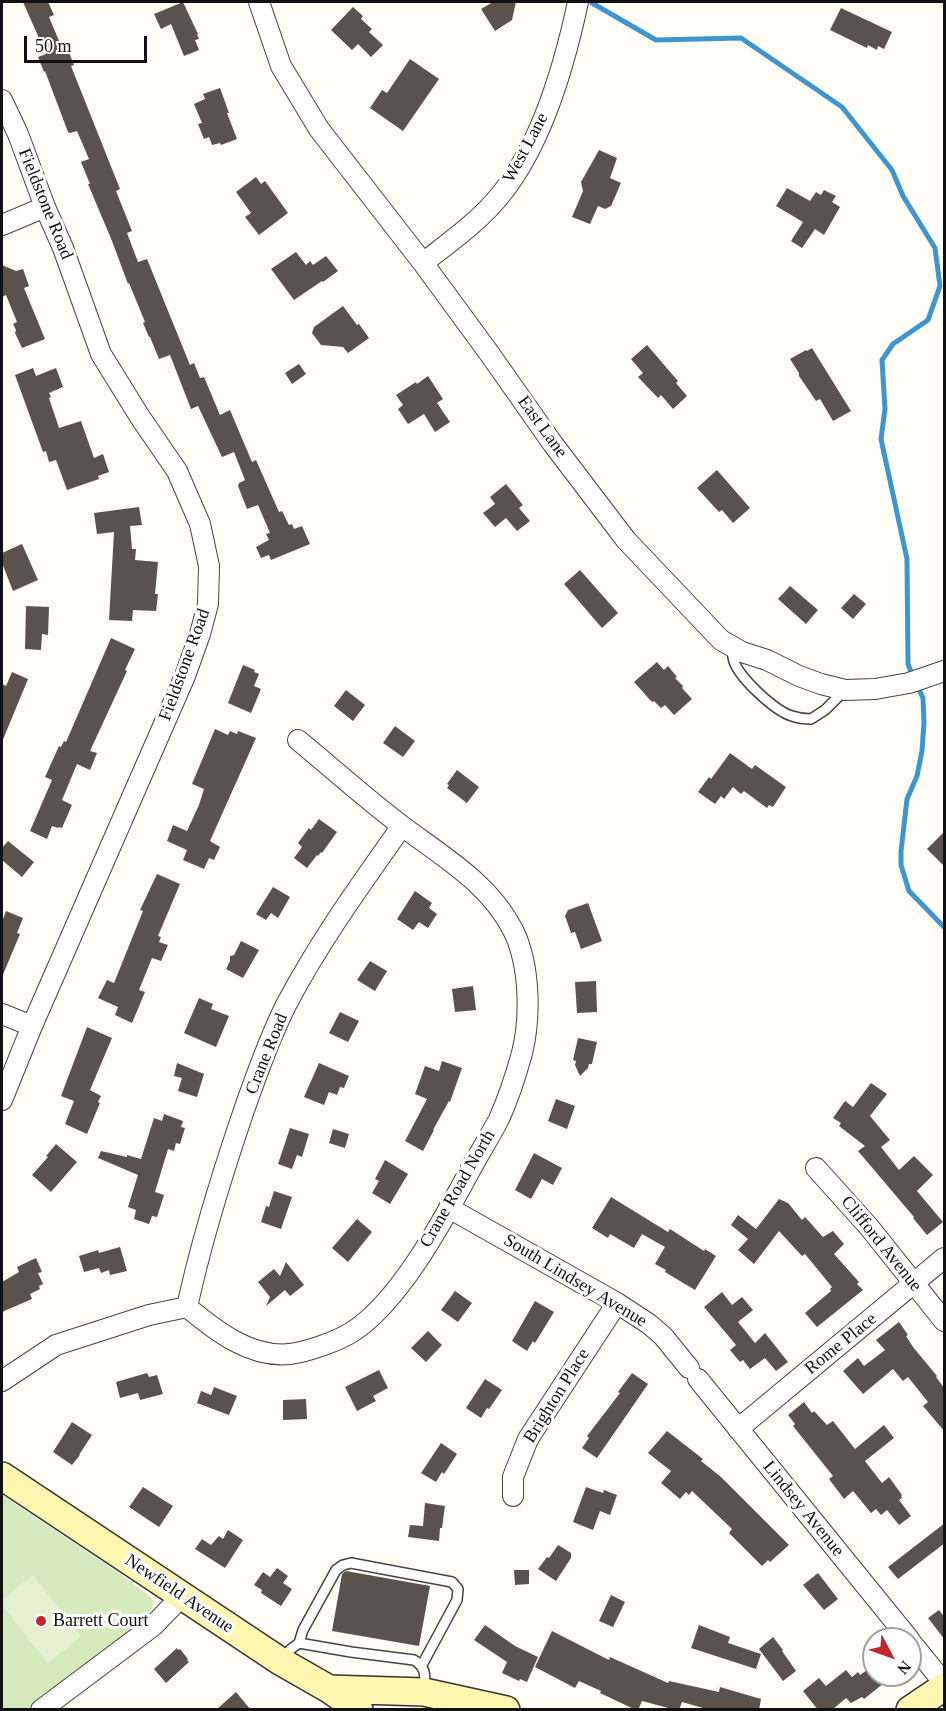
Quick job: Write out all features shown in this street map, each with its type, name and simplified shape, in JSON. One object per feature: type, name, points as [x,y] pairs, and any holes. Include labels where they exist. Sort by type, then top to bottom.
[{"type":"main road","name":"Newfield Avenue","points":[[2,1476],[182,1596],[290,1652],[329,1689],[359,1710]]},
{"type":"main road","points":[[910,1710],[945,1685]]},
{"type":"main road","points":[[329,1689],[423,1692],[506,1710]]},
{"type":"street","name":"East Lane","points":[[259,2],[281,66],[314,121],[423,264],[553,444],[626,540],[721,640],[799,676],[845,690],[875,689],[913,682],[945,671]]},
{"type":"street","name":"West Lane","points":[[423,264],[474,223],[501,194],[517,172],[545,113],[558,79],[578,2]]},
{"type":"street","name":"Fieldstone Road","points":[[2,100],[18,134],[63,249],[101,354],[177,471],[200,524],[209,566],[208,604],[185,676],[2,1100]]},
{"type":"street","points":[[2,225],[45,207]]},
{"type":"street","name":"Crane Road North","points":[[188,1307],[224,1336],[238,1343],[272,1353],[291,1354],[334,1341],[352,1332],[386,1300],[418,1258],[449,1208],[499,1118],[522,1051],[527,1020],[525,970],[520,948],[512,929],[498,908],[481,887],[452,861],[402,826],[298,740]]},
{"type":"street","name":"Crane Road","points":[[188,1307],[199,1253],[225,1166],[258,1071],[285,1007],[311,960],[402,826]]},
{"type":"street","points":[[2,1014],[32,1026]]},
{"type":"street","name":"Clifford Avenue","points":[[816,1168],[862,1219],[945,1321]]},
{"type":"street","name":"South Lindsey Avenue","points":[[449,1208],[617,1303],[649,1324],[663,1336],[694,1374]]},
{"type":"street","name":"Rome Place","points":[[738,1429],[945,1258]]},
{"type":"street","name":"Brighton Place","points":[[513,1496],[513,1477],[528,1439],[617,1303]]},
{"type":"street","points":[[2,1382],[56,1345],[149,1315],[188,1307]]},
{"type":"street","name":"Lindsey Avenue","points":[[694,1374],[898,1627]]},
{"type":"street","points":[[41,1710],[153,1626],[182,1596]]},
{"type":"street","name":"Lindsey Avenue","points":[[922,1656],[945,1685]]},
{"type":"lane","points":[[735,647],[732,657],[741,674],[774,706],[790,716],[811,719],[825,710],[845,690]]},
{"type":"lane","points":[[290,1652],[336,1570],[343,1564],[351,1563],[452,1582],[458,1589],[457,1600],[422,1665],[425,1680],[423,1692]]},
{"type":"lane","points":[[290,1652],[351,1652],[414,1660],[422,1665]]},
{"type":"green space","points":[[2,1495],[115,1570],[151,1597],[154,1603],[149,1613],[130,1631],[27,1709],[2,1709]]},
{"type":"green space","name":"Barrett Court","points":[[33,1575],[81,1636],[48,1663],[2,1605],[2,1600]]},
{"type":"building","points":[[23,2],[48,2],[54,15],[49,17],[62,48],[65,51],[68,50],[74,65],[71,66],[120,189],[116,191],[132,231],[127,233],[138,262],[147,259],[190,365],[194,363],[200,378],[204,377],[220,415],[230,410],[252,462],[256,460],[279,512],[282,511],[289,525],[292,524],[294,529],[302,526],[310,544],[271,560],[269,555],[261,558],[256,547],[269,540],[266,534],[270,533],[258,505],[247,509],[238,486],[245,480],[234,452],[222,457],[198,406],[191,409],[170,355],[159,359],[88,184],[90,184],[81,162],[89,159],[77,131],[68,132],[38,57],[46,54]]},
{"type":"building","points":[[183,2],[199,39],[195,40],[199,50],[184,56],[171,24],[161,29],[154,14]]},
{"type":"building","points":[[493,2],[516,2],[512,20],[495,31],[481,9]]},
{"type":"building","points":[[353,7],[372,29],[369,32],[383,45],[371,57],[358,44],[352,50],[331,30]]},
{"type":"building","points":[[841,8],[892,32],[884,49],[878,46],[877,50],[868,45],[867,48],[830,30]]},
{"type":"building","points":[[410,59],[439,79],[403,131],[370,108],[382,90],[387,93]]},
{"type":"building","points":[[220,88],[237,139],[221,145],[220,143],[212,145],[209,137],[204,139],[198,124],[202,123],[194,104],[205,99],[203,94]]},
{"type":"building","points":[[599,150],[617,158],[610,178],[621,183],[611,206],[605,209],[598,206],[590,224],[572,217],[583,191],[581,182]]},
{"type":"building","points":[[256,177],[261,184],[265,181],[288,213],[259,235],[245,217],[251,213],[236,192]]},
{"type":"building","points":[[787,188],[810,201],[816,192],[821,195],[824,190],[836,196],[832,202],[840,207],[824,235],[815,229],[802,248],[791,241],[803,222],[776,206]]},
{"type":"building","points":[[296,252],[306,265],[310,261],[313,265],[326,256],[338,271],[294,300],[271,269]]},
{"type":"building","points":[[2,265],[16,271],[23,269],[29,286],[24,288],[45,339],[22,348],[13,324],[17,322],[6,295],[2,297]]},
{"type":"building","points":[[343,306],[369,338],[348,353],[343,347],[321,345],[312,333],[314,327]]},
{"type":"building","points":[[647,345],[678,381],[676,383],[687,396],[673,409],[661,395],[658,398],[638,377],[643,373],[631,359]]},
{"type":"building","points":[[812,348],[851,411],[833,421],[820,399],[816,401],[790,359]]},
{"type":"building","points":[[299,364],[306,374],[292,384],[285,373]]},
{"type":"building","points":[[33,368],[36,376],[56,368],[63,387],[49,393],[51,397],[49,398],[59,428],[81,421],[94,458],[103,454],[109,472],[98,476],[99,479],[67,490],[56,460],[49,462],[46,451],[43,452],[15,375]]},
{"type":"building","points":[[428,376],[443,399],[437,403],[450,422],[435,432],[424,414],[408,424],[398,409],[403,405],[396,395]]},
{"type":"building","points":[[717,470],[750,508],[733,523],[722,510],[719,512],[697,488]]},
{"type":"building","points":[[506,484],[523,505],[519,508],[530,521],[517,531],[506,518],[495,527],[483,513],[495,504],[490,497]]},
{"type":"building","points":[[139,507],[142,525],[130,526],[132,549],[136,549],[135,560],[158,562],[156,611],[133,610],[132,621],[109,620],[114,532],[97,534],[94,513]]},
{"type":"building","points":[[22,544],[38,580],[13,591],[2,563],[2,553]]},
{"type":"building","points":[[580,570],[618,613],[602,628],[564,584]]},
{"type":"building","points":[[790,586],[818,610],[806,624],[778,599]]},
{"type":"building","points":[[854,594],[866,604],[853,619],[841,608]]},
{"type":"building","points":[[26,606],[49,607],[48,635],[42,634],[41,650],[25,649]]},
{"type":"building","points":[[111,638],[135,649],[90,751],[97,753],[90,770],[77,764],[62,800],[72,805],[62,828],[52,826],[47,839],[30,831],[52,780],[45,777],[59,746],[61,747],[64,741],[66,742]]},
{"type":"building","points":[[657,662],[664,670],[668,666],[692,699],[674,715],[665,705],[661,708],[654,701],[652,702],[634,682]]},
{"type":"building","points":[[243,665],[259,674],[254,686],[261,689],[251,713],[228,703]]},
{"type":"building","points":[[12,672],[28,679],[2,742],[2,684],[6,686]]},
{"type":"building","points":[[346,690],[365,705],[353,721],[334,706]]},
{"type":"building","points":[[395,726],[415,741],[403,757],[383,743]]},
{"type":"building","points":[[215,729],[228,735],[230,731],[237,734],[238,731],[256,738],[210,841],[220,847],[214,860],[209,858],[204,869],[183,860],[187,850],[167,841],[173,825],[187,831],[199,805],[204,789],[192,784]]},
{"type":"building","points":[[730,753],[752,769],[755,765],[786,787],[773,807],[769,805],[767,808],[744,791],[741,794],[733,787],[724,799],[721,796],[715,804],[698,792],[709,777],[711,779]]},
{"type":"building","points":[[457,770],[479,787],[467,803],[447,788],[449,785],[447,784]]},
{"type":"building","points":[[319,819],[337,832],[322,853],[317,855],[307,868],[294,858],[302,847],[298,843]]},
{"type":"building","points":[[945,831],[945,867],[927,849]]},
{"type":"building","points":[[8,841],[34,862],[22,877],[2,860],[2,848]]},
{"type":"building","points":[[157,874],[180,884],[158,936],[161,937],[159,942],[168,945],[161,961],[152,958],[139,990],[145,992],[132,1023],[115,1015],[118,1007],[98,998],[107,980],[114,983],[143,911],[140,910]]},
{"type":"building","points":[[273,887],[290,897],[278,918],[271,913],[266,920],[256,914]]},
{"type":"building","points":[[415,891],[432,903],[429,908],[437,914],[428,928],[419,922],[413,930],[397,919]]},
{"type":"building","points":[[588,903],[602,941],[581,949],[575,932],[571,933],[565,916],[568,910]]},
{"type":"building","points":[[6,911],[23,918],[17,933],[20,934],[2,977],[2,922]]},
{"type":"building","points":[[241,941],[259,950],[243,978],[226,969],[230,956],[234,955]]},
{"type":"building","points":[[370,961],[387,971],[375,991],[357,980]]},
{"type":"building","points":[[596,981],[597,1012],[577,1013],[575,982]]},
{"type":"building","points":[[473,986],[476,1010],[455,1012],[452,989]]},
{"type":"building","points":[[199,998],[213,1004],[211,1009],[229,1016],[216,1047],[184,1033]]},
{"type":"building","points":[[340,1012],[359,1021],[348,1042],[329,1033]]},
{"type":"building","points":[[87,1027],[112,1038],[90,1090],[101,1096],[87,1134],[65,1124],[74,1101],[61,1096]]},
{"type":"building","points":[[578,1038],[597,1042],[592,1064],[589,1064],[580,1076],[575,1065],[576,1061],[573,1060]]},
{"type":"building","points":[[442,1061],[462,1068],[450,1102],[423,1151],[405,1141],[427,1099],[415,1094],[425,1066],[439,1071]]},
{"type":"building","points":[[177,1063],[204,1074],[197,1097],[178,1091],[182,1078],[174,1076]]},
{"type":"building","points":[[319,1063],[349,1076],[344,1088],[340,1087],[337,1095],[329,1092],[324,1105],[304,1097]]},
{"type":"building","points":[[871,1083],[887,1094],[870,1116],[890,1140],[881,1147],[899,1170],[914,1156],[933,1175],[917,1191],[943,1222],[927,1235],[858,1151],[865,1146],[839,1126],[841,1123],[833,1118],[845,1101],[853,1107]]},
{"type":"building","points":[[556,1099],[575,1106],[567,1129],[548,1121]]},
{"type":"building","points":[[164,1114],[183,1121],[181,1127],[185,1128],[180,1144],[176,1143],[174,1151],[168,1149],[155,1192],[164,1195],[157,1217],[152,1216],[149,1224],[134,1219],[136,1210],[128,1207],[138,1175],[98,1158],[101,1151],[141,1159],[154,1118],[162,1121]]},
{"type":"building","points":[[290,1128],[309,1134],[302,1157],[297,1155],[292,1169],[278,1164]]},
{"type":"building","points":[[333,1129],[349,1134],[345,1148],[329,1143]]},
{"type":"building","points":[[56,1144],[77,1162],[51,1192],[32,1175]]},
{"type":"building","points":[[534,1153],[562,1168],[553,1185],[542,1179],[531,1199],[515,1190]]},
{"type":"building","points":[[385,1160],[408,1174],[390,1204],[372,1193],[379,1181],[375,1179]]},
{"type":"building","points":[[274,1191],[292,1197],[281,1229],[261,1222]]},
{"type":"building","points":[[611,1197],[668,1232],[670,1229],[716,1256],[695,1290],[655,1264],[665,1247],[642,1234],[634,1248],[610,1234],[608,1238],[592,1228]]},
{"type":"building","points":[[779,1199],[788,1203],[802,1220],[805,1217],[823,1237],[833,1231],[844,1244],[834,1254],[859,1282],[857,1284],[863,1290],[817,1327],[805,1313],[831,1291],[832,1287],[805,1254],[802,1256],[779,1231],[754,1264],[738,1250],[748,1239],[731,1225],[738,1215],[756,1229]]},
{"type":"building","points":[[357,1219],[372,1232],[348,1262],[332,1248]]},
{"type":"building","points":[[120,1247],[127,1271],[110,1275],[109,1270],[101,1273],[99,1268],[84,1272],[79,1256]]},
{"type":"building","points":[[36,1258],[42,1272],[38,1273],[43,1284],[39,1286],[40,1289],[30,1294],[32,1299],[2,1312],[2,1282],[19,1272],[17,1267]]},
{"type":"building","points":[[286,1262],[304,1285],[290,1296],[285,1290],[266,1306],[270,1297],[258,1282],[274,1269],[280,1276]]},
{"type":"building","points":[[455,1291],[472,1303],[458,1322],[441,1310]]},
{"type":"building","points":[[722,1292],[732,1305],[742,1297],[753,1310],[738,1322],[755,1343],[765,1333],[788,1362],[776,1371],[765,1358],[750,1369],[743,1360],[740,1362],[730,1350],[736,1345],[704,1307]]},
{"type":"building","points":[[535,1301],[554,1312],[535,1343],[533,1341],[527,1351],[512,1341]]},
{"type":"building","points":[[899,1322],[913,1347],[945,1389],[945,1432],[923,1406],[928,1402],[908,1377],[903,1381],[893,1369],[863,1394],[843,1371],[858,1358],[864,1366],[885,1350],[876,1340]]},
{"type":"building","points":[[428,1331],[442,1345],[426,1362],[411,1348]]},
{"type":"building","points":[[379,1370],[388,1388],[373,1396],[376,1401],[357,1411],[345,1387]]},
{"type":"building","points":[[147,1373],[149,1377],[157,1375],[163,1394],[140,1400],[138,1393],[120,1398],[116,1382]]},
{"type":"building","points":[[632,1373],[648,1384],[597,1458],[582,1448],[589,1438],[587,1436],[620,1393],[618,1392]]},
{"type":"building","points":[[485,1379],[502,1390],[481,1418],[466,1408]]},
{"type":"building","points":[[214,1387],[237,1396],[229,1415],[197,1403],[201,1391],[211,1395]]},
{"type":"building","points":[[306,1399],[307,1419],[283,1420],[283,1400]]},
{"type":"building","points":[[804,1402],[812,1413],[814,1411],[827,1425],[833,1421],[855,1449],[884,1425],[894,1438],[865,1461],[882,1483],[889,1477],[902,1495],[899,1500],[911,1516],[899,1525],[887,1510],[881,1515],[876,1509],[871,1513],[853,1491],[844,1499],[829,1479],[833,1476],[793,1426],[795,1424],[788,1415]]},
{"type":"building","points":[[72,1422],[92,1435],[72,1465],[53,1452]]},
{"type":"building","points":[[667,1431],[703,1459],[701,1461],[721,1477],[789,1545],[762,1566],[729,1533],[732,1529],[692,1491],[689,1495],[686,1492],[680,1499],[661,1483],[671,1471],[648,1453]]},
{"type":"building","points":[[441,1443],[457,1454],[436,1482],[421,1473]]},
{"type":"building","points":[[143,1487],[173,1506],[159,1527],[129,1507]]},
{"type":"building","points":[[586,1487],[617,1495],[610,1515],[600,1511],[593,1530],[573,1522]]},
{"type":"building","points":[[425,1503],[445,1506],[439,1541],[408,1537],[410,1525],[423,1526]]},
{"type":"building","points":[[945,1523],[945,1543],[898,1579],[888,1567]]},
{"type":"building","points":[[228,1530],[243,1540],[225,1568],[195,1549],[202,1539],[211,1545],[219,1536],[223,1539]]},
{"type":"building","points":[[558,1545],[571,1553],[571,1558],[556,1581],[538,1569]]},
{"type":"building","points":[[277,1568],[288,1576],[283,1583],[292,1589],[281,1606],[261,1593],[262,1590],[254,1585],[263,1572],[270,1577]]},
{"type":"building","points":[[514,1570],[529,1570],[529,1584],[515,1585]]},
{"type":"building","points":[[346,1571],[430,1586],[419,1646],[332,1631],[342,1574]]},
{"type":"building","points":[[818,1573],[838,1599],[824,1610],[803,1585]]},
{"type":"building","points":[[611,1595],[625,1602],[613,1627],[599,1621]]},
{"type":"building","points":[[939,1610],[945,1618],[945,1640],[928,1618]]},
{"type":"building","points":[[485,1625],[515,1646],[538,1657],[527,1682],[502,1673],[507,1662],[474,1640]]},
{"type":"building","points":[[699,1625],[730,1637],[728,1643],[761,1654],[756,1669],[691,1648]]},
{"type":"building","points":[[552,1631],[609,1660],[610,1657],[668,1683],[669,1681],[719,1692],[720,1687],[761,1699],[759,1710],[710,1710],[682,1702],[679,1710],[676,1710],[642,1701],[636,1710],[579,1681],[575,1688],[535,1667]]},
{"type":"building","points":[[773,1637],[796,1671],[783,1681],[759,1649]]},
{"type":"building","points":[[177,1648],[189,1662],[166,1683],[154,1669]]},
{"type":"building","points":[[846,1670],[852,1677],[858,1672],[860,1675],[862,1674],[862,1687],[879,1687],[864,1699],[862,1697],[851,1703],[846,1698],[832,1710],[818,1710],[803,1691],[819,1678],[826,1686]]},
{"type":"building","points":[[236,1692],[251,1710],[216,1710]]},
{"type":"waterway","points":[[592,3],[656,40],[741,38],[842,107],[892,170],[903,196],[935,248],[940,286],[928,320],[893,344],[882,360],[885,409],[881,439],[907,559],[908,664],[913,677]]},
{"type":"waterway","points":[[917,685],[923,698],[922,751],[917,776],[907,799],[901,865],[909,891],[944,927]]},
{"type":"place","name":"Barrett Court","points":[[41,1621]]}]
